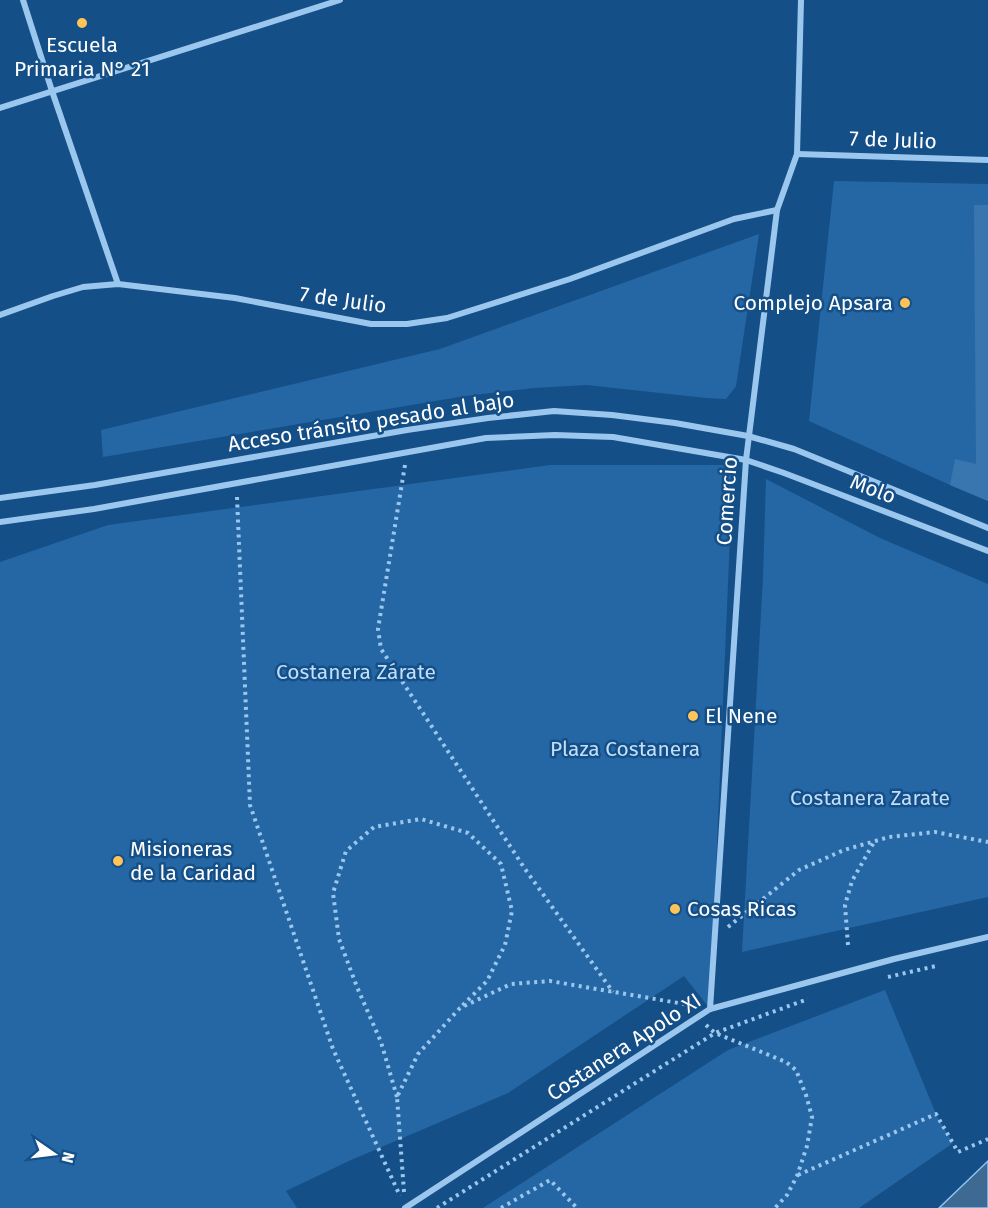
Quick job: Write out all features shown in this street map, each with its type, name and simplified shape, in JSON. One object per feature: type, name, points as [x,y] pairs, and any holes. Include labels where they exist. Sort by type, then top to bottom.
[{"type":"street","points":[[24,0],[52,91],[118,284]]},
{"type":"street","points":[[0,108],[340,0]]},
{"type":"street","name":"Comercio","points":[[710,1009],[748,436],[777,210],[797,154],[801,0]]},
{"type":"street","name":"7 de Julio","points":[[797,154],[988,160]]},
{"type":"street","name":"7 de Julio","points":[[0,315],[83,287],[118,284],[235,298],[371,324],[406,324],[447,318],[570,279],[734,219],[777,210]]},
{"type":"street","name":"Acceso tránsito pesado al bajo","points":[[0,498],[96,485],[488,417],[554,411],[675,423],[748,436]]},
{"type":"street","name":"Acceso tránsito pesado al bajo","points":[[0,522],[94,509],[486,438],[555,435],[613,437],[746,460]]},
{"type":"street","name":"Molo","points":[[748,436],[794,449],[988,528]]},
{"type":"street","name":"Molo","points":[[746,460],[784,472],[988,551]]},
{"type":"street","name":"Costanera Apolo XI","points":[[405,1208],[710,1009],[988,937]]},
{"type":"path","points":[[407,452],[378,629],[381,649],[525,869],[613,992]]},
{"type":"path","points":[[237,484],[250,805],[333,1048],[405,1208]]},
{"type":"path","points":[[397,1097],[418,1053],[487,981],[505,945],[512,911],[501,864],[468,833],[421,819],[374,827],[346,851],[333,893],[339,939],[381,1042],[397,1097],[405,1208]]},
{"type":"path","points":[[715,937],[799,870],[844,850],[889,837],[935,832],[988,842]]},
{"type":"path","points":[[848,945],[846,905],[852,881],[874,841]]},
{"type":"path","points":[[883,978],[942,964]]},
{"type":"path","points":[[460,1008],[511,984],[550,981],[710,1009]]},
{"type":"path","points":[[436,1208],[715,1033],[814,996]]},
{"type":"path","points":[[697,1018],[715,1033],[786,1062],[796,1070],[812,1117],[807,1146],[797,1176],[787,1195],[775,1208]]},
{"type":"path","points":[[797,1176],[936,1114],[957,1152],[988,1139]]},
{"type":"path","points":[[501,1208],[550,1180],[577,1208]]},
{"type":"green space","name":"Complejo Apsara","points":[[834,181],[988,184],[988,501],[809,421]]},
{"type":"green space","points":[[759,234],[736,386],[726,399],[587,385],[534,388],[465,396],[103,457],[101,430],[440,349]]},
{"type":"green space","points":[[550,465],[733,465],[710,1009],[684,976],[508,1093],[351,1160],[286,1191],[297,1208],[0,1208],[0,562],[108,525]]},
{"type":"green space","name":"Costanera Zarate","points":[[766,479],[880,538],[988,584],[988,897],[742,952],[763,578]]},
{"type":"green space","points":[[885,990],[936,1114],[953,1143],[859,1208],[483,1208],[728,1050]]},
{"type":"shaded area","points":[[988,1161],[988,1208],[939,1208]]},
{"type":"building","points":[[974,205],[988,205],[988,501],[950,485],[955,459],[976,464]]},
{"type":"place","name":"Escuela Primaria N° 21","points":[[82,23]]},
{"type":"place","name":"Complejo Apsara","points":[[905,303]]},
{"type":"place","name":"El Nene","points":[[693,716]]},
{"type":"place","name":"Misioneras de la Caridad","points":[[118,861]]},
{"type":"place","name":"Cosas Ricas","points":[[675,909]]},
{"type":"park label","name":"Costanera Zárate","points":[[356,672]]},
{"type":"park label","name":"Plaza Costanera","points":[[625,749]]}]
